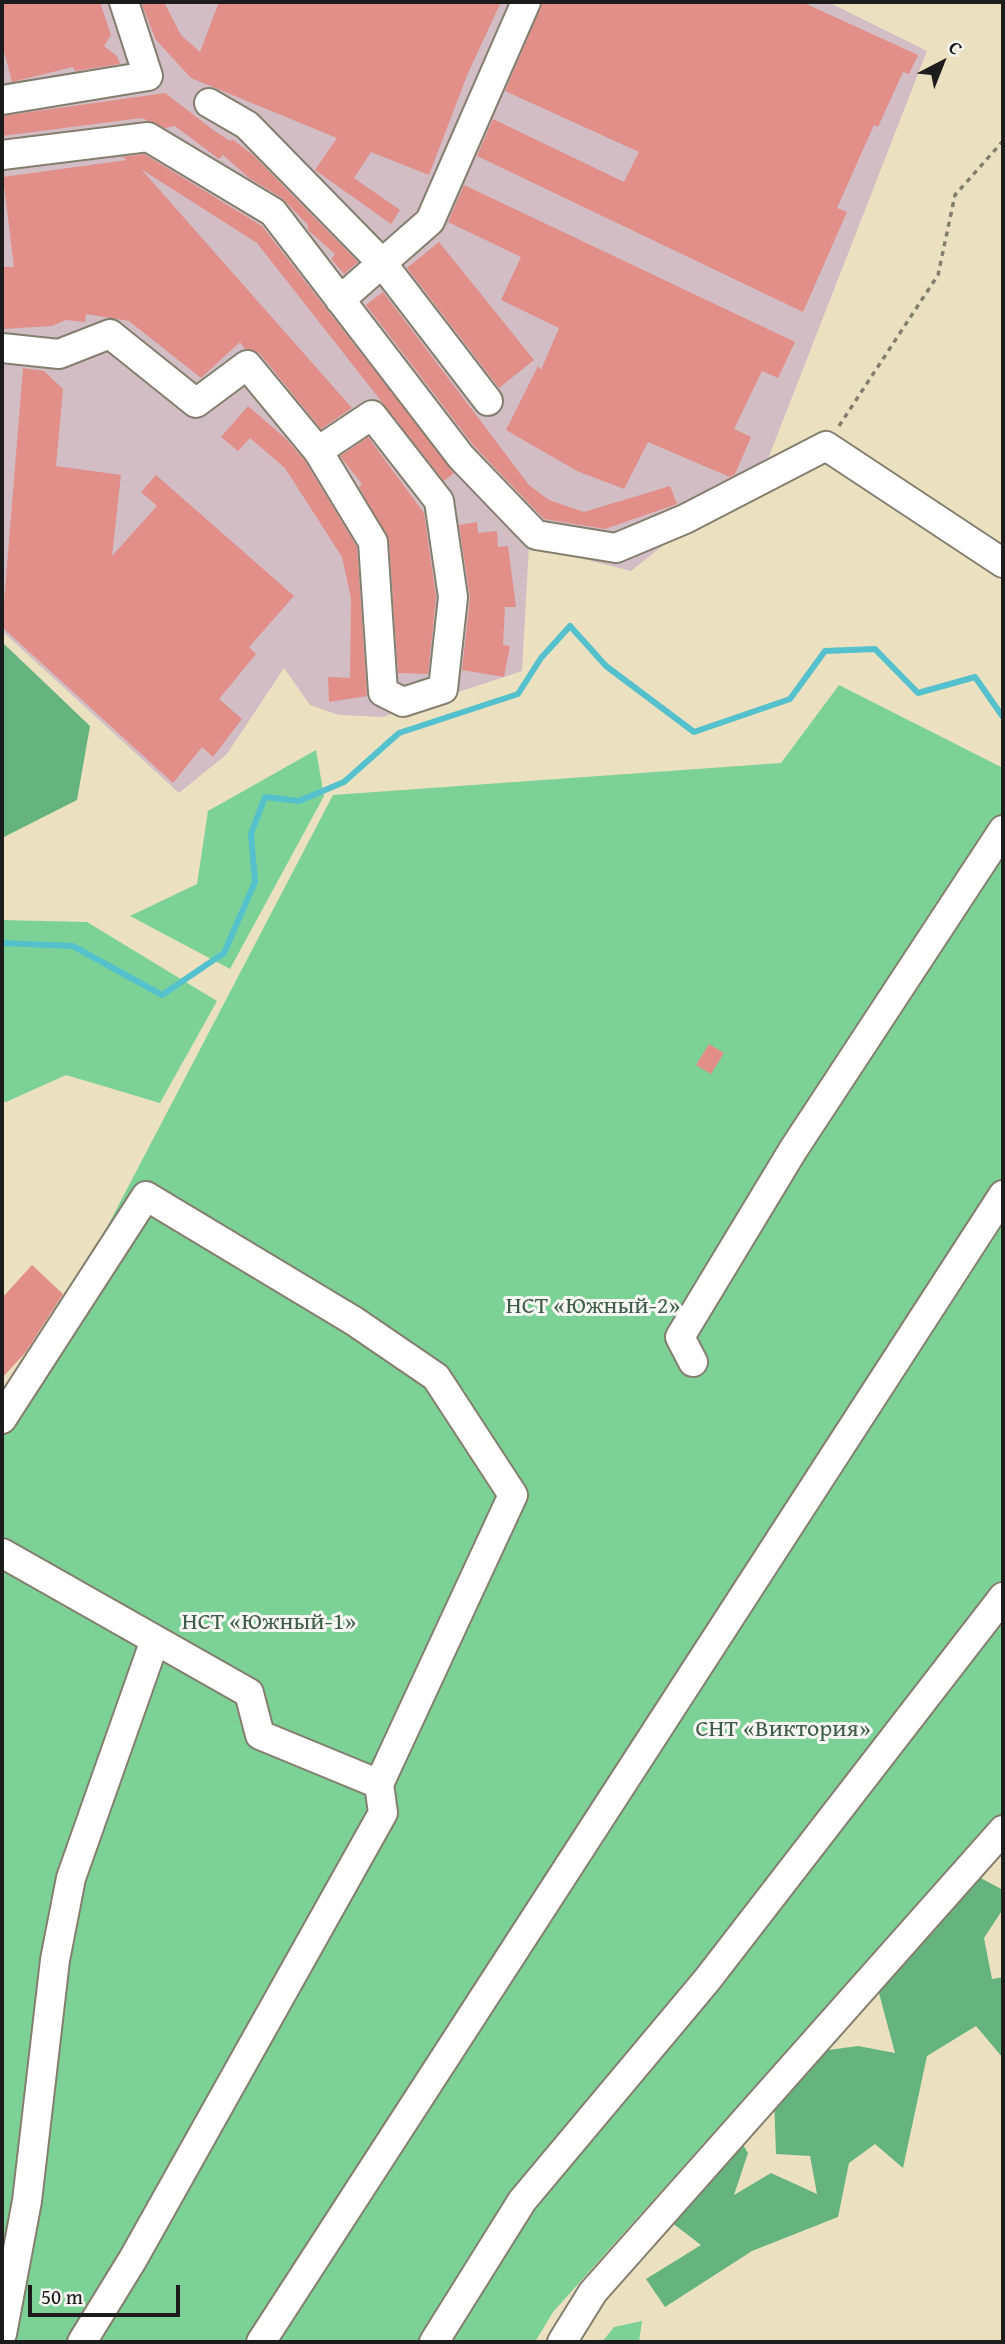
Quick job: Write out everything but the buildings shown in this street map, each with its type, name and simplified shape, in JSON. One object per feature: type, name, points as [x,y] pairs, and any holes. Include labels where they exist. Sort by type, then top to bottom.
[{"type":"street","points":[[2,100],[148,76],[124,2]]},
{"type":"street","points":[[340,300],[430,220],[526,2]]},
{"type":"street","points":[[209,103],[247,125],[382,263],[488,401]]},
{"type":"street","points":[[2,155],[148,137],[273,212],[461,457],[536,535],[616,548],[685,519],[826,446],[1003,563]]},
{"type":"street","points":[[2,348],[59,354],[110,334],[196,403],[247,365],[317,451],[373,542],[383,692],[403,702],[443,689],[453,597],[439,501],[372,415],[317,451]]},
{"type":"street","points":[[693,1362],[680,1337],[793,1150],[1003,831]]},
{"type":"street","points":[[261,2342],[1003,1195]]},
{"type":"street","points":[[2,1419],[146,1196],[354,1321],[436,1377],[513,1495],[380,1784],[383,1812],[133,2259],[82,2342]]},
{"type":"street","points":[[2,1553],[249,1693],[260,1735],[380,1784]]},
{"type":"street","points":[[434,2342],[522,2201],[707,1980],[1003,1597]]},
{"type":"street","points":[[2,2334],[27,2202],[55,1960],[71,1878],[155,1640]]},
{"type":"street","points":[[562,2342],[593,2292],[1003,1830]]},
{"type":"path","points":[[826,446],[938,275],[955,195],[1003,141]]},
{"type":"shaded area","points":[[2,2],[828,2],[927,51],[757,487],[704,513],[631,571],[529,545],[522,671],[383,717],[339,715],[310,705],[284,668],[227,754],[179,793],[2,631]]},
{"type":"green space","points":[[2,642],[90,726],[77,800],[2,838]]},
{"type":"green space","points":[[839,685],[1003,768],[1003,1816],[808,2027],[553,2312],[535,2342],[2,2342],[2,1428],[333,795],[781,763]]},
{"type":"green space","points":[[316,750],[324,796],[230,969],[130,916],[197,884],[208,811]]},
{"type":"green space","points":[[2,920],[87,922],[217,1001],[160,1103],[66,1075],[6,1102],[2,1101]]},
{"type":"green space","points":[[977,1876],[1003,1890],[1003,1909],[984,1938],[992,1979],[1003,1977],[1003,2058],[976,2026],[927,2056],[903,2168],[875,2144],[849,2163],[838,2217],[752,2251],[665,2307],[646,2279],[701,2245],[671,2222],[740,2140],[748,2153],[734,2195],[771,2173],[817,2194],[810,2156],[776,2154],[774,2098],[814,2052],[858,2046],[895,2053],[876,1982]]},
{"type":"green space","points":[[642,2321],[639,2342],[602,2342],[614,2327]]},
{"type":"waterway","points":[[2,943],[73,946],[162,995],[224,953],[255,882],[251,834],[265,797],[299,801],[344,782],[399,733],[518,694],[541,658],[570,626],[606,666],[694,732],[790,699],[825,651],[875,649],[918,693],[975,677],[1003,717]]},
{"type":"park label","name":"НСТ «Южный-2»","points":[[593,1307]]},
{"type":"park label","name":"НСТ «Южный-1»","points":[[269,1623]]},
{"type":"park label","name":"СНТ «Виктория»","points":[[783,1730]]}]
